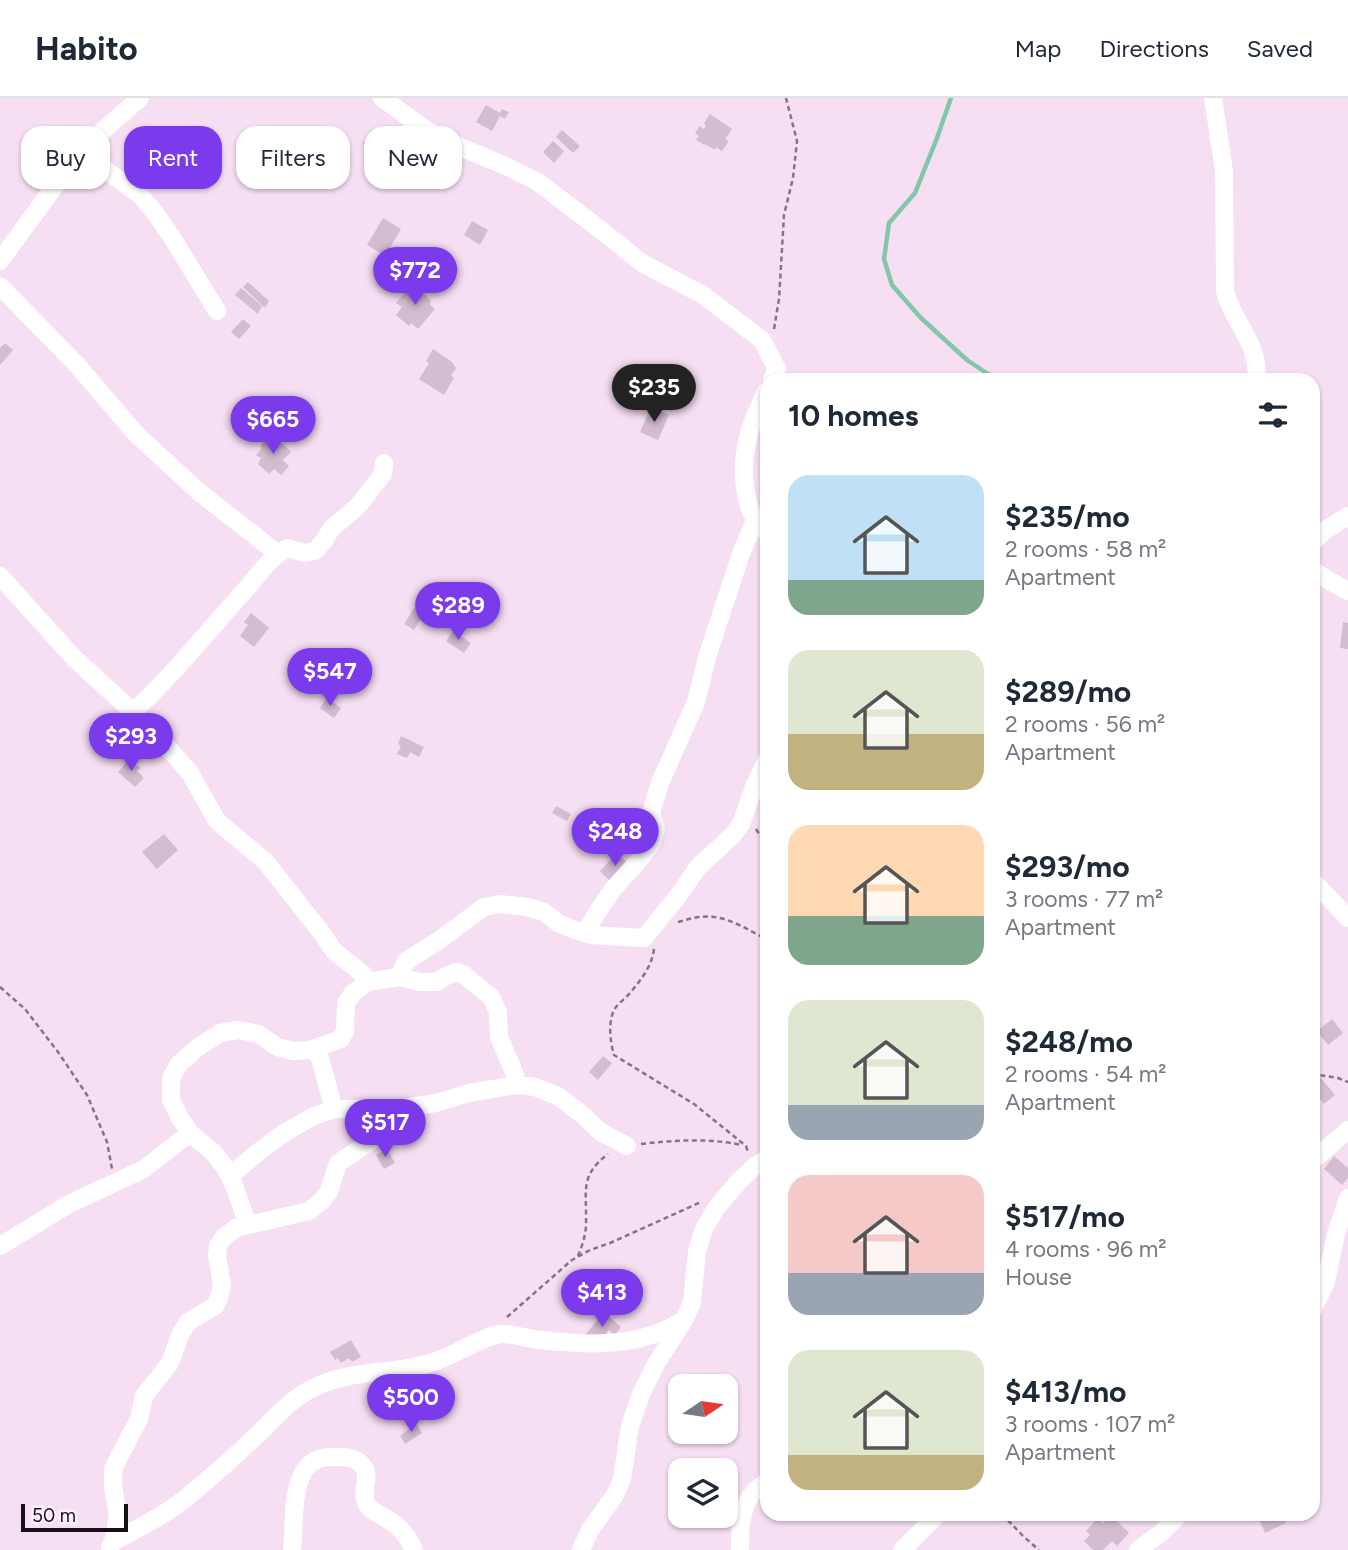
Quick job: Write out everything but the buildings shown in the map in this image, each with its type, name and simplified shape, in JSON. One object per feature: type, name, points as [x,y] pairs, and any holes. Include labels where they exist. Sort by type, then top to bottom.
[{"type":"street","points":[[108,126],[139,98]]},
{"type":"street","points":[[382,98],[446,141],[538,182],[642,263],[703,295],[762,340],[777,369],[775,373]]},
{"type":"street","points":[[1213,98],[1224,171],[1228,304],[1253,347],[1256,373]]},
{"type":"street","points":[[110,173],[140,195],[155,213],[218,311]]},
{"type":"street","points":[[0,261],[53,189]]},
{"type":"street","points":[[0,286],[78,366],[136,434],[199,492],[277,553]]},
{"type":"street","points":[[760,406],[748,437],[744,479],[749,507],[760,524]]},
{"type":"street","points":[[133,712],[155,692],[277,553],[288,548],[304,553],[315,551],[331,529],[358,506],[383,474],[384,463]]},
{"type":"street","points":[[1320,535],[1348,516]]},
{"type":"street","points":[[585,933],[614,888],[652,843],[656,829],[651,813],[660,783],[696,702],[708,654],[741,554],[760,526]]},
{"type":"street","points":[[1320,575],[1348,590]]},
{"type":"street","points":[[0,576],[73,657],[133,712],[190,773],[217,821],[265,861],[334,951],[363,974],[368,982]]},
{"type":"street","points":[[399,977],[406,961],[484,906],[500,904],[536,909],[558,923],[585,933],[644,938],[698,867],[732,836],[741,824],[760,774]]},
{"type":"street","points":[[1320,888],[1348,918]]},
{"type":"street","points":[[247,1225],[226,1168],[214,1153],[190,1133],[171,1100],[171,1078],[179,1064],[220,1032],[238,1030],[259,1034],[277,1047],[293,1051],[310,1050],[341,1039],[345,1031],[346,1003],[353,993],[368,982],[399,977],[420,982],[437,982],[457,972],[491,998],[498,1013],[499,1037],[517,1085]]},
{"type":"street","points":[[317,1048],[334,1108]]},
{"type":"street","points":[[230,1176],[284,1133],[334,1108],[361,1109],[384,1115],[469,1093],[517,1085],[535,1087],[558,1096],[599,1131],[627,1146]]},
{"type":"street","points":[[111,1546],[118,1515],[113,1470],[139,1419],[144,1396],[170,1363],[181,1333],[188,1322],[215,1306],[219,1298],[222,1285],[217,1256],[218,1247],[224,1237],[236,1228],[309,1210],[322,1201],[329,1191],[338,1163],[391,1128],[398,1112]]},
{"type":"street","points":[[1320,1154],[1348,1130]]},
{"type":"street","points":[[0,1247],[69,1204],[144,1169],[190,1133]]},
{"type":"street","points":[[581,1550],[590,1530],[615,1495],[622,1479],[630,1426],[641,1394],[692,1303],[697,1251],[704,1229],[717,1207],[738,1182],[760,1164]]},
{"type":"street","points":[[1320,1297],[1348,1198]]},
{"type":"street","points":[[111,1546],[178,1505],[286,1406],[321,1384],[349,1376],[388,1372],[439,1360],[502,1334],[597,1345],[642,1338],[684,1320]]},
{"type":"street","points":[[292,1550],[295,1505],[302,1471],[316,1458],[333,1457],[353,1458],[364,1466],[367,1475],[364,1492],[366,1502],[404,1532],[414,1550]]},
{"type":"street","points":[[740,1550],[740,1529],[745,1507],[751,1495],[760,1487]]},
{"type":"street","points":[[902,1550],[931,1521]]},
{"type":"street","points":[[1138,1550],[1173,1521]]},
{"type":"path","points":[[769,353],[779,299],[784,215],[793,178],[797,142],[786,98]]},
{"type":"path","points":[[676,923],[700,916],[718,917],[760,936]]},
{"type":"path","points":[[644,938],[656,935],[653,959],[639,982],[615,1008],[611,1020],[611,1045],[614,1055],[694,1104],[746,1146],[760,1162]]},
{"type":"path","points":[[0,988],[25,1009],[87,1096],[107,1142],[114,1183]]},
{"type":"path","points":[[1320,1075],[1348,1082]]},
{"type":"path","points":[[579,1256],[586,1227],[588,1176],[596,1163],[611,1152],[627,1146],[661,1141],[717,1140],[746,1146]]},
{"type":"path","points":[[503,1321],[572,1260],[706,1200]]},
{"type":"path","points":[[1009,1521],[1039,1550]]},
{"type":"waterway","points":[[951,98],[915,193],[889,223],[884,259],[892,285],[921,318],[967,360],[986,373]]}]
